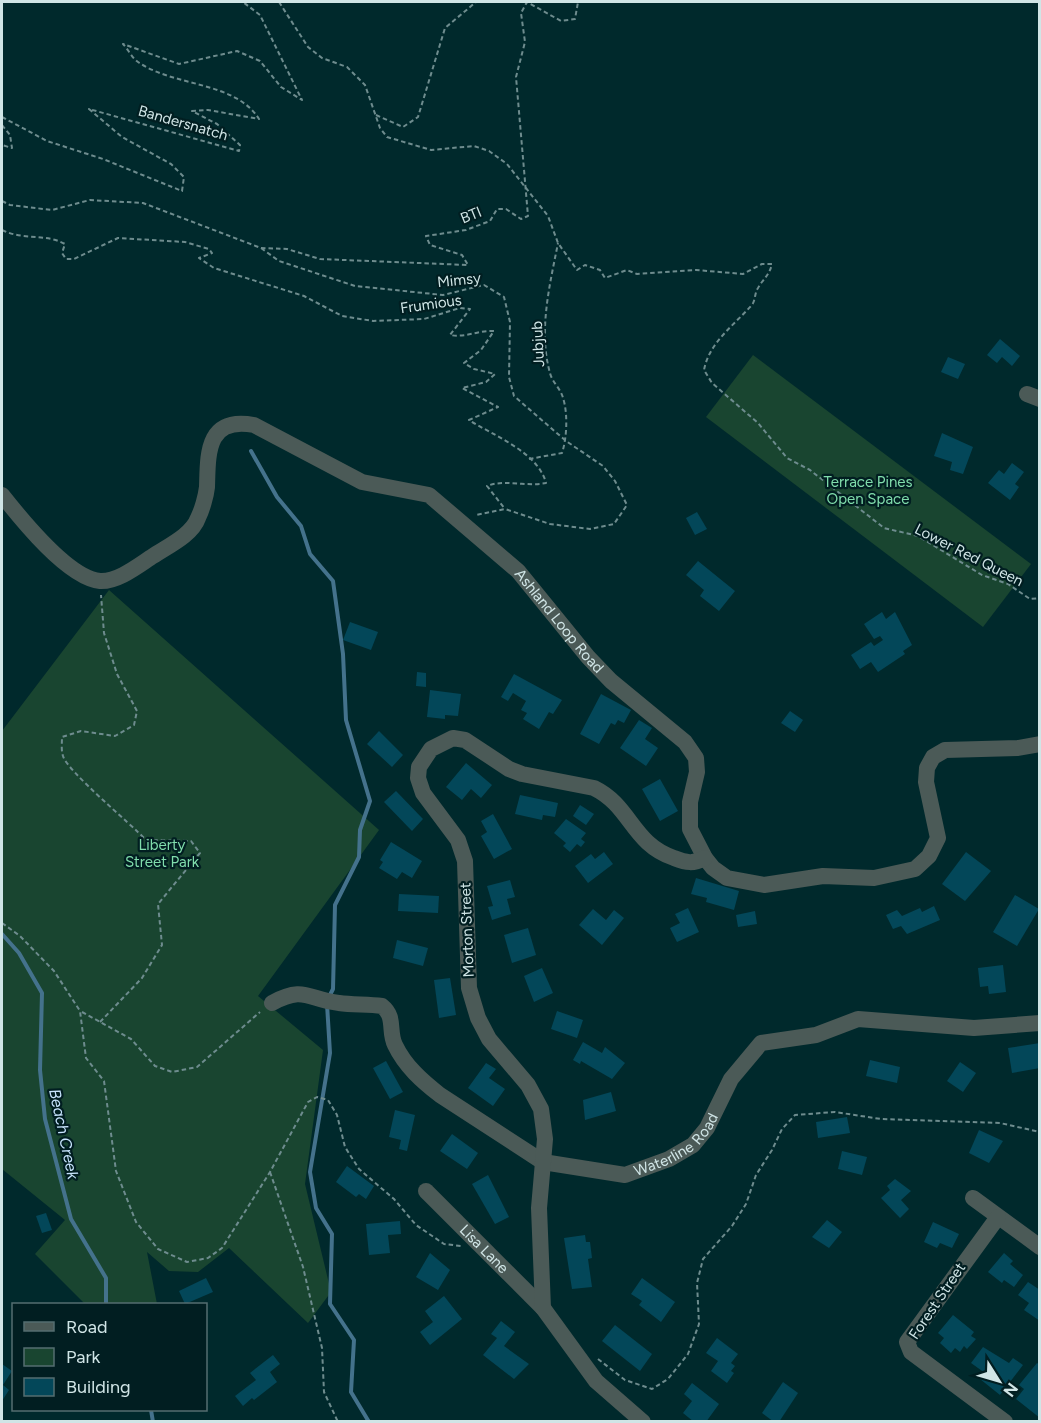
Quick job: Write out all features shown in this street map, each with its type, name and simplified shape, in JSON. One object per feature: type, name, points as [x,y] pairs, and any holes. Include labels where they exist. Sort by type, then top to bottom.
[{"type":"street","name":"Ashland Loop Road","points":[[100,581],[114,579],[143,562],[186,533],[198,520],[207,489],[208,450],[214,438],[229,426],[242,423],[254,425],[286,444],[362,482],[429,495],[459,518],[518,571],[588,657],[611,681],[685,742],[696,758],[697,772],[690,802],[690,829],[705,858],[712,868],[727,878],[764,885],[824,876],[858,879],[905,873],[922,864],[935,847],[938,838],[926,782],[927,768],[933,757],[945,750],[1018,748],[1040,744]]},
{"type":"street","points":[[2,495],[37,538],[83,574],[100,581]]},
{"type":"street","name":"Morton Street","points":[[543,1308],[539,1208],[545,1139],[542,1109],[528,1085],[496,1050],[483,1029],[469,988],[465,861],[458,840],[420,787],[419,767],[424,757],[440,742],[453,738],[465,740],[508,768],[522,774],[594,788],[603,792],[621,810],[639,836],[658,853],[688,863],[705,858]]},
{"type":"street","name":"Waterline Road","points":[[272,1003],[297,993],[311,994],[336,1003],[382,1006],[392,1021],[393,1043],[425,1084],[543,1162],[625,1175],[669,1159],[693,1145],[707,1128],[730,1078],[761,1043],[816,1035],[858,1019],[974,1028],[1040,1023]]},
{"type":"street","name":"Lisa Lane","points":[[426,1191],[543,1308]]},
{"type":"street","points":[[973,1198],[1040,1247]]},
{"type":"street","name":"Forest Street","points":[[998,1217],[907,1342],[911,1352],[1005,1422]]},
{"type":"street","points":[[543,1308],[596,1381],[643,1422]]},
{"type":"path","name":"Bandersnatch","points":[[2,117],[47,141],[103,159],[182,191],[184,177],[171,164],[122,137],[89,109],[239,151],[240,145],[217,124],[192,111],[208,110],[259,119],[251,107],[230,96],[178,80],[137,61],[123,44],[179,64],[237,51],[260,61],[281,87],[302,100],[260,15],[243,2]]},
{"type":"path","points":[[279,2],[308,47],[322,58],[347,67],[365,85],[376,115],[403,127],[418,117],[445,28],[476,2]]},
{"type":"path","name":"BTI","points":[[261,248],[287,249],[320,259],[468,265],[462,255],[430,245],[426,236],[466,230],[490,221],[497,209],[506,209],[521,219],[528,216],[516,77],[525,42],[521,13],[527,2],[539,6],[561,21],[575,19],[578,2]]},
{"type":"path","name":"Lower Red Queen","points":[[376,115],[380,128],[387,137],[397,141],[431,150],[474,146],[489,151],[507,164],[527,186],[548,216],[558,243],[577,270],[585,265],[600,270],[605,278],[627,270],[637,274],[696,270],[743,274],[762,264],[772,264],[769,277],[758,289],[753,304],[738,317],[707,356],[704,370],[712,383],[758,423],[787,458],[810,470],[884,528],[918,536],[982,574],[1008,584],[1030,599],[1040,598]]},
{"type":"path","points":[[2,125],[10,135],[12,148],[2,145]]},
{"type":"path","name":"Mimsy","points":[[2,201],[10,205],[52,210],[90,200],[143,203],[261,248],[279,261],[355,286],[443,295],[484,285],[504,297],[510,322],[509,377],[514,396],[566,441],[603,466],[615,481],[627,505],[614,524],[590,529],[550,524],[505,509]]},
{"type":"path","name":"Frumious","points":[[2,230],[16,237],[55,238],[65,244],[62,253],[66,259],[74,259],[118,238],[185,242],[209,249],[212,253],[199,258],[214,268],[304,296],[342,316],[373,321],[424,319],[460,308],[470,309],[450,335],[459,337],[483,330],[494,331],[481,350],[464,363],[474,369],[495,374],[486,382],[462,388],[498,407],[469,420],[522,452],[544,475],[546,483],[531,486],[494,483],[487,486],[505,509]]},
{"type":"path","name":"Jubjub","points":[[558,243],[549,290],[546,336],[550,374],[563,397],[566,441]]},
{"type":"path","points":[[529,459],[562,453],[566,441]]},
{"type":"path","points":[[459,518],[505,509]]},
{"type":"path","points":[[100,581],[104,633],[117,674],[137,711],[134,725],[114,735],[81,731],[62,737],[63,758],[80,780],[146,840],[191,841],[200,853],[158,904],[162,945],[142,978],[100,1022]]},
{"type":"path","points":[[2,923],[20,936],[54,971],[80,1011],[86,1058],[104,1081],[116,1171],[136,1222],[158,1249],[187,1262],[208,1258],[222,1248],[270,1172],[308,1102],[317,1097],[328,1100],[337,1115],[345,1146],[359,1169],[394,1199],[416,1225],[444,1244],[464,1246]]},
{"type":"path","points":[[80,1011],[131,1039],[155,1066],[172,1072],[197,1066],[272,1003]]},
{"type":"path","points":[[592,1354],[625,1380],[652,1389],[668,1379],[688,1354],[699,1324],[697,1284],[703,1259],[732,1226],[746,1204],[756,1175],[782,1130],[795,1115],[835,1112],[880,1119],[990,1122],[1040,1131]]},
{"type":"path","points":[[270,1172],[303,1267],[322,1348],[324,1392],[338,1422]]},
{"type":"green space","name":"Terrace Pines Open Space","points":[[753,355],[1031,564],[983,627],[706,417]]},
{"type":"green space","name":"Liberty Street Park","points":[[109,590],[379,830],[258,996],[323,1050],[305,1184],[331,1292],[308,1323],[229,1248],[198,1272],[169,1271],[147,1252],[157,1303],[84,1303],[35,1254],[65,1220],[2,1169],[2,731]]},
{"type":"building","points":[[1000,339],[1020,356],[1012,366],[1002,357],[997,363],[987,355]]},
{"type":"building","points":[[948,357],[965,364],[958,379],[941,372]]},
{"type":"building","points":[[942,433],[973,447],[963,474],[950,470],[952,462],[934,456]]},
{"type":"building","points":[[1012,463],[1024,472],[1015,484],[1019,487],[1010,500],[988,483],[999,470],[1004,474]]},
{"type":"building","points":[[697,512],[707,529],[695,535],[686,518]]},
{"type":"building","points":[[698,561],[735,591],[719,611],[700,596],[704,590],[686,575]]},
{"type":"building","points":[[882,612],[886,619],[895,612],[912,645],[903,651],[905,654],[878,672],[871,662],[860,669],[851,655],[871,642],[874,646],[883,640],[880,636],[874,639],[864,624]]},
{"type":"building","points":[[350,622],[378,632],[371,650],[343,640]]},
{"type":"building","points":[[417,672],[426,673],[426,687],[416,686]]},
{"type":"building","points":[[514,674],[562,700],[553,714],[549,712],[539,729],[523,719],[527,713],[521,710],[526,701],[513,693],[508,701],[501,697]]},
{"type":"building","points":[[430,690],[461,694],[458,716],[445,715],[445,719],[427,717]]},
{"type":"building","points":[[601,694],[631,710],[624,723],[618,720],[615,725],[611,723],[599,744],[580,734]]},
{"type":"building","points":[[790,711],[803,720],[795,732],[781,723]]},
{"type":"building","points":[[639,720],[652,728],[645,739],[658,748],[646,766],[620,748]]},
{"type":"building","points":[[379,731],[403,755],[392,767],[367,744]]},
{"type":"building","points":[[466,763],[492,785],[481,798],[471,789],[462,800],[446,787]]},
{"type":"building","points":[[660,779],[678,811],[660,821],[642,789]]},
{"type":"building","points":[[396,791],[423,819],[412,831],[384,802]]},
{"type":"building","points":[[520,795],[558,803],[555,817],[543,815],[542,820],[515,814]]},
{"type":"building","points":[[580,805],[594,814],[586,825],[573,816]]},
{"type":"building","points":[[493,814],[512,849],[494,859],[481,836],[487,832],[481,821]]},
{"type":"building","points":[[566,819],[586,833],[581,839],[585,842],[581,847],[577,844],[570,852],[563,846],[566,843],[554,833]]},
{"type":"building","points":[[391,842],[422,861],[412,878],[402,872],[397,879],[379,868],[383,862],[380,860]]},
{"type":"building","points":[[604,852],[613,864],[588,883],[575,866],[591,854],[595,859]]},
{"type":"building","points":[[966,852],[991,871],[965,901],[942,884]]},
{"type":"building","points":[[696,878],[739,891],[734,910],[706,902],[707,898],[691,894]]},
{"type":"building","points":[[510,880],[515,897],[507,899],[511,914],[492,920],[488,907],[493,906],[487,886]]},
{"type":"building","points":[[399,894],[439,896],[438,913],[398,911]]},
{"type":"building","points":[[1015,895],[1039,909],[1017,946],[993,932]]},
{"type":"building","points":[[934,906],[940,920],[907,934],[901,926],[893,929],[886,915],[897,910],[902,916],[920,908],[922,912]]},
{"type":"building","points":[[688,908],[699,932],[677,942],[670,928],[680,923],[675,914]]},
{"type":"building","points":[[593,909],[606,920],[614,910],[624,918],[602,945],[579,925]]},
{"type":"building","points":[[755,911],[757,924],[738,927],[736,915]]},
{"type":"building","points":[[528,928],[536,955],[512,963],[504,935]]},
{"type":"building","points":[[397,940],[428,948],[423,966],[393,958]]},
{"type":"building","points":[[1003,965],[1006,992],[989,994],[988,986],[980,987],[978,968]]},
{"type":"building","points":[[542,968],[553,993],[534,1002],[524,976]]},
{"type":"building","points":[[450,978],[456,1015],[439,1018],[434,980]]},
{"type":"building","points":[[557,1011],[583,1020],[577,1038],[551,1029]]},
{"type":"building","points":[[583,1042],[602,1053],[605,1047],[625,1063],[612,1079],[581,1061],[580,1064],[573,1060]]},
{"type":"building","points":[[1040,1043],[1040,1068],[1012,1073],[1008,1048]]},
{"type":"building","points":[[870,1060],[900,1067],[897,1083],[866,1076]]},
{"type":"building","points":[[386,1061],[403,1092],[390,1099],[373,1068]]},
{"type":"building","points":[[960,1062],[976,1073],[963,1092],[947,1081]]},
{"type":"building","points":[[486,1063],[496,1069],[489,1078],[505,1089],[493,1106],[468,1088]]},
{"type":"building","points":[[611,1092],[616,1111],[585,1120],[583,1100]]},
{"type":"building","points":[[395,1110],[415,1115],[407,1151],[399,1149],[401,1140],[389,1137]]},
{"type":"building","points":[[847,1117],[850,1133],[818,1138],[816,1122]]},
{"type":"building","points":[[979,1130],[1003,1141],[989,1163],[969,1153]]},
{"type":"building","points":[[452,1134],[478,1153],[467,1169],[440,1151]]},
{"type":"building","points":[[842,1151],[867,1157],[862,1175],[838,1169]]},
{"type":"building","points":[[347,1166],[374,1186],[366,1199],[359,1194],[356,1197],[336,1182]]},
{"type":"building","points":[[488,1175],[509,1217],[495,1224],[472,1184]]},
{"type":"building","points":[[895,1179],[911,1191],[901,1200],[909,1209],[900,1218],[881,1198],[890,1190],[887,1186]]},
{"type":"building","points":[[46,1213],[52,1230],[42,1233],[36,1216]]},
{"type":"building","points":[[827,1220],[842,1232],[829,1248],[812,1237]]},
{"type":"building","points":[[400,1221],[401,1234],[388,1235],[390,1253],[369,1255],[366,1224]]},
{"type":"building","points":[[933,1222],[959,1234],[952,1248],[940,1243],[937,1248],[924,1242]]},
{"type":"building","points":[[585,1235],[586,1242],[590,1242],[592,1258],[588,1259],[592,1287],[572,1289],[564,1238]]},
{"type":"building","points":[[430,1253],[450,1270],[438,1290],[416,1277]]},
{"type":"building","points":[[1004,1253],[1013,1261],[1010,1264],[1023,1275],[1014,1287],[1004,1280],[1002,1283],[988,1272]]},
{"type":"building","points":[[206,1278],[213,1292],[185,1303],[179,1291]]},
{"type":"building","points":[[642,1278],[675,1302],[661,1322],[639,1305],[642,1301],[631,1294]]},
{"type":"building","points":[[1028,1282],[1040,1290],[1040,1321],[1024,1310],[1029,1303],[1018,1295]]},
{"type":"building","points":[[444,1296],[462,1319],[430,1345],[420,1332],[433,1322],[425,1311]]},
{"type":"building","points":[[953,1315],[974,1332],[971,1336],[976,1339],[967,1349],[964,1346],[960,1352],[955,1348],[951,1353],[940,1343],[944,1338],[938,1333]]},
{"type":"building","points":[[501,1321],[515,1332],[504,1346],[529,1364],[514,1379],[483,1355],[497,1338],[491,1334]]},
{"type":"building","points":[[615,1325],[652,1354],[640,1371],[602,1341]]},
{"type":"building","points":[[717,1338],[738,1354],[731,1363],[735,1366],[731,1371],[734,1373],[727,1383],[711,1371],[718,1361],[706,1353]]},
{"type":"building","points":[[983,1347],[1009,1363],[1013,1358],[1023,1365],[1000,1395],[980,1379],[985,1373],[971,1363]]},
{"type":"building","points":[[273,1355],[280,1364],[270,1372],[277,1382],[243,1406],[235,1396],[256,1380],[250,1373]]},
{"type":"building","points":[[1037,1363],[1040,1365],[1040,1418],[1016,1399],[1024,1389],[1019,1385]]},
{"type":"building","points":[[2,1364],[12,1371],[3,1385],[9,1390],[2,1401]]},
{"type":"building","points":[[783,1382],[798,1393],[779,1422],[774,1422],[762,1413]]},
{"type":"building","points":[[692,1383],[719,1404],[706,1422],[694,1422],[683,1413],[692,1401],[684,1394]]},
{"type":"waterway","points":[[251,451],[277,497],[301,526],[310,554],[333,581],[343,654],[346,720],[370,801],[360,830],[359,857],[335,905],[333,989],[329,997]]},
{"type":"waterway","name":"Beach Creek","points":[[2,934],[19,953],[42,993],[40,1070],[45,1119],[71,1219],[106,1278],[106,1303]]},
{"type":"waterway","points":[[327,1004],[330,1053],[310,1172],[316,1208],[332,1234],[330,1304],[354,1340],[351,1392],[369,1422]]},
{"type":"waterway","name":"Beach Creek","points":[[151,1411],[153,1422]]}]
